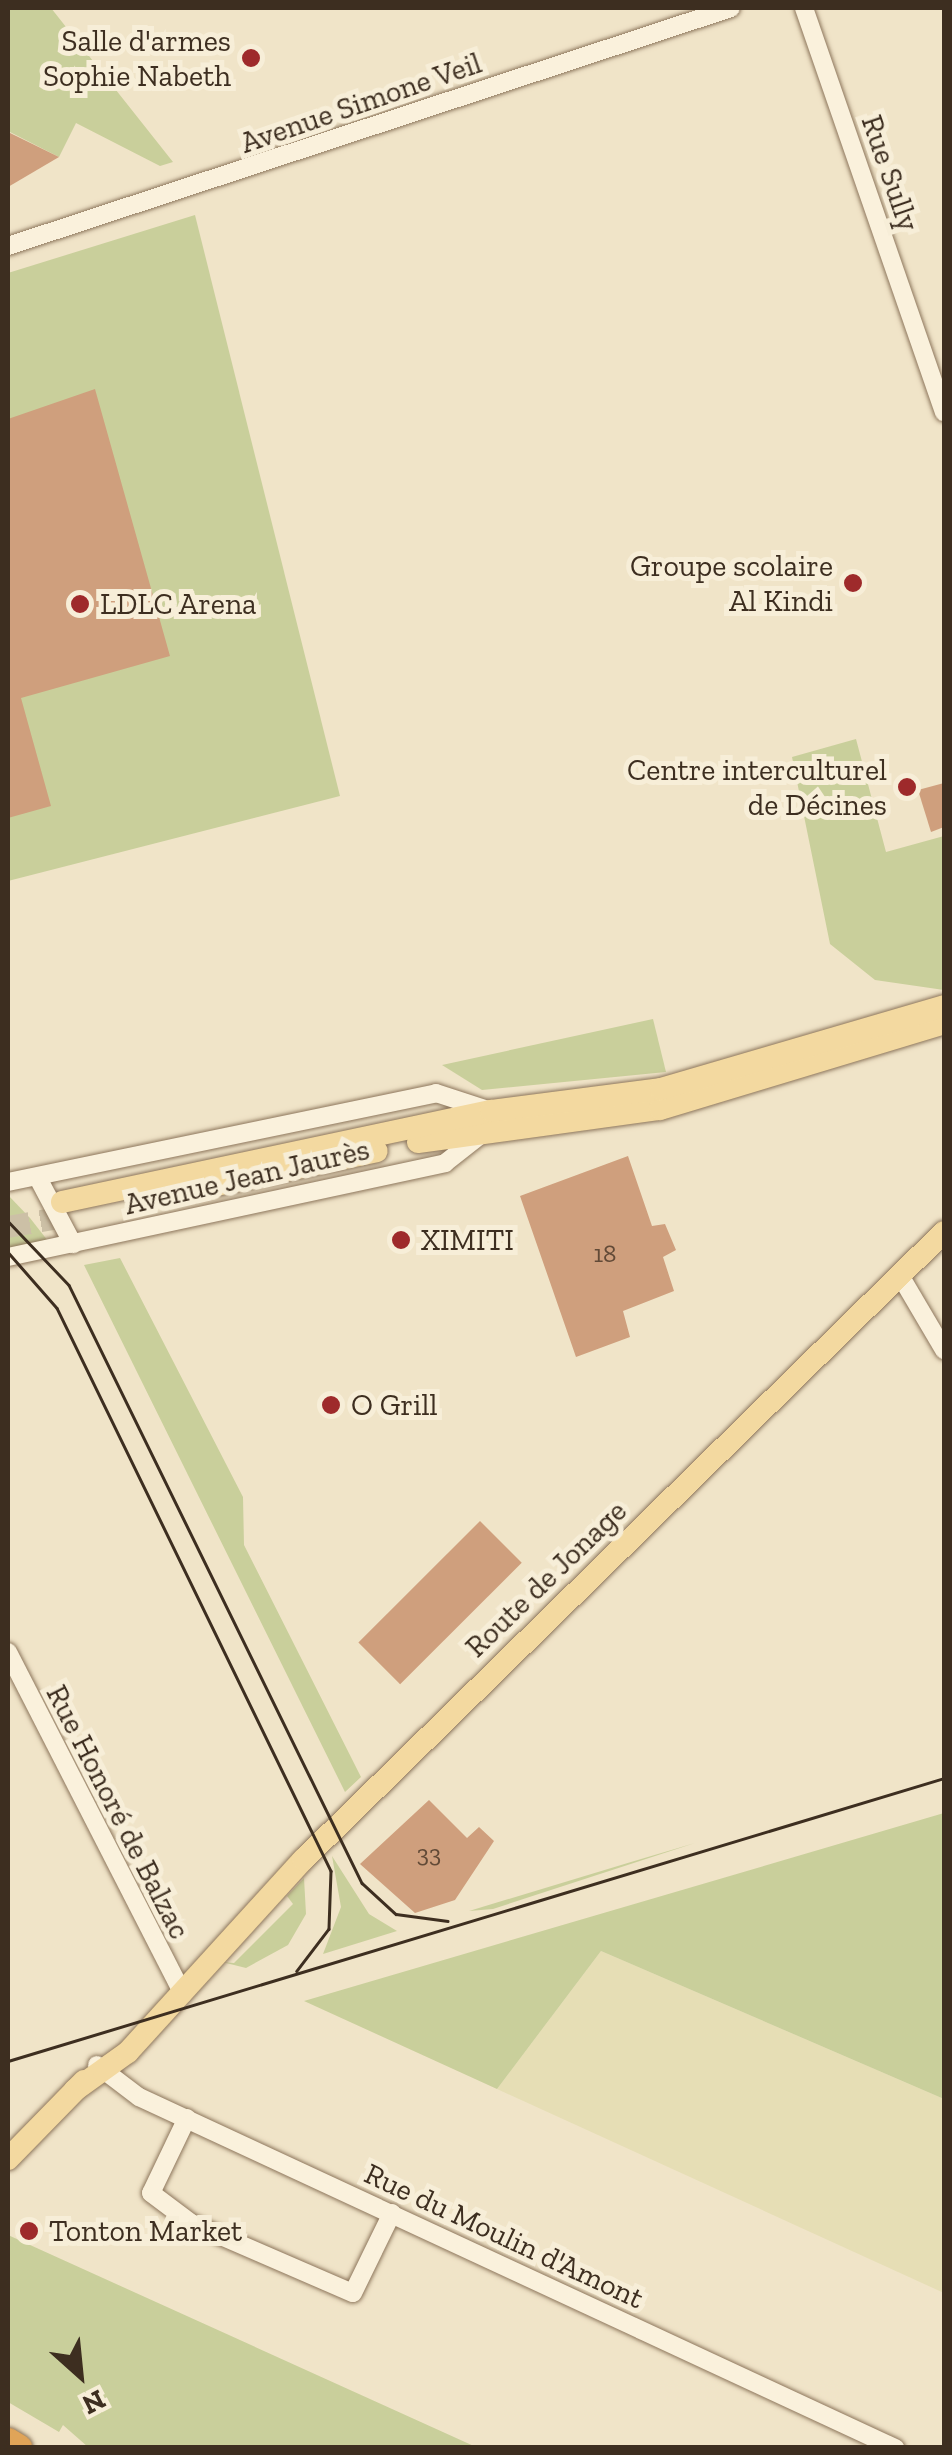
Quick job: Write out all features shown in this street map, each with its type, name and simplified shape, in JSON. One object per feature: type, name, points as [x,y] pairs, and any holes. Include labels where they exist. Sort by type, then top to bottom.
[{"type":"highway","points":[[8,2442],[18,2448]]},
{"type":"main road","name":"Avenue Jean Jaurès","points":[[66,1209],[489,1120],[661,1089],[944,1006]]},
{"type":"main road","name":"Avenue Jean Jaurès","points":[[489,1120],[660,1109],[944,1023]]},
{"type":"main road","name":"Route de Jonage","points":[[8,2159],[944,1232]]},
{"type":"street","name":"Avenue Simone Veil","points":[[8,246],[731,8]]},
{"type":"street","name":"Rue Sully","points":[[804,8],[944,412]]},
{"type":"street","name":"Avenue Jean Jaurès","points":[[8,1182],[436,1093],[489,1120],[446,1163],[8,1257]]},
{"type":"street","points":[[38,1178],[74,1244]]},
{"type":"street","points":[[901,1276],[944,1350]]},
{"type":"street","name":"Rue Honoré de Balzac","points":[[8,1652],[184,1984]]},
{"type":"street","name":"Rue du Moulin d'Amont","points":[[101,2069],[187,2118],[895,2448]]},
{"type":"street","points":[[187,2118],[151,2193],[191,2223],[354,2293],[392,2213]]},
{"type":"shaded area","points":[[601,1951],[944,2099],[944,2293],[497,2089]]},
{"type":"green space","points":[[8,8],[51,8],[173,162],[160,166],[76,123],[59,157],[8,131]]},
{"type":"green space","name":"LDLC Arena","points":[[195,215],[340,796],[8,881],[8,273]]},
{"type":"green space","points":[[856,739],[886,852],[944,836],[944,990],[875,980],[830,944],[792,757]]},
{"type":"green space","points":[[653,1019],[666,1072],[482,1090],[442,1065]]},
{"type":"green space","points":[[8,1195],[30,1218],[48,1241],[8,1248]]},
{"type":"green space","points":[[120,1258],[243,1497],[244,1545],[361,1777],[345,1792],[84,1265]]},
{"type":"green space","points":[[944,1813],[944,2099],[601,1951],[497,2089],[304,2001]]},
{"type":"green space","points":[[695,1843],[493,1909],[469,1911],[631,1862]]},
{"type":"green space","points":[[332,1856],[369,1914],[397,1931],[323,1954],[341,1907]]},
{"type":"green space","points":[[304,1878],[306,1914],[288,1945],[246,1968],[222,1962],[234,1963],[293,1904],[287,1896]]},
{"type":"green space","points":[[8,2235],[476,2447],[88,2447],[63,2425],[59,2432],[8,2402]]},
{"type":"building","points":[[8,132],[59,157],[8,187]]},
{"type":"building","name":"LDLC Arena","points":[[95,389],[170,656],[21,698],[51,806],[8,818],[8,419]]},
{"type":"building","points":[[944,783],[944,827],[931,832],[918,790]]},
{"type":"building","points":[[628,1156],[652,1226],[665,1224],[676,1250],[663,1257],[674,1291],[623,1311],[630,1337],[576,1357],[520,1196]]},
{"type":"building","points":[[480,1521],[522,1563],[400,1684],[358,1643]]},
{"type":"building","points":[[429,1800],[467,1838],[479,1827],[494,1841],[455,1900],[415,1913],[360,1864]]},
{"type":"tunnel","points":[[8,1227],[70,1216]]},
{"type":"tram line","points":[[8,1221],[69,1285],[362,1883],[396,1914],[448,1921]]},
{"type":"tram line","points":[[8,1252],[57,1308],[331,1871],[329,1929],[297,1971]]},
{"type":"tram line","points":[[8,2061],[944,1778]]},
{"type":"place","name":"Salle d'armes Sophie Nabeth","points":[[251,58]]},
{"type":"place","name":"Groupe scolaire Al Kindi","points":[[853,583]]},
{"type":"place","name":"LDLC Arena","points":[[80,604]]},
{"type":"place","name":"Centre interculturel de Décines","points":[[907,787]]},
{"type":"place","name":"XIMITI","points":[[401,1240]]},
{"type":"place","name":"O Grill","points":[[331,1405]]},
{"type":"place","name":"Tonton Market","points":[[29,2231]]}]
